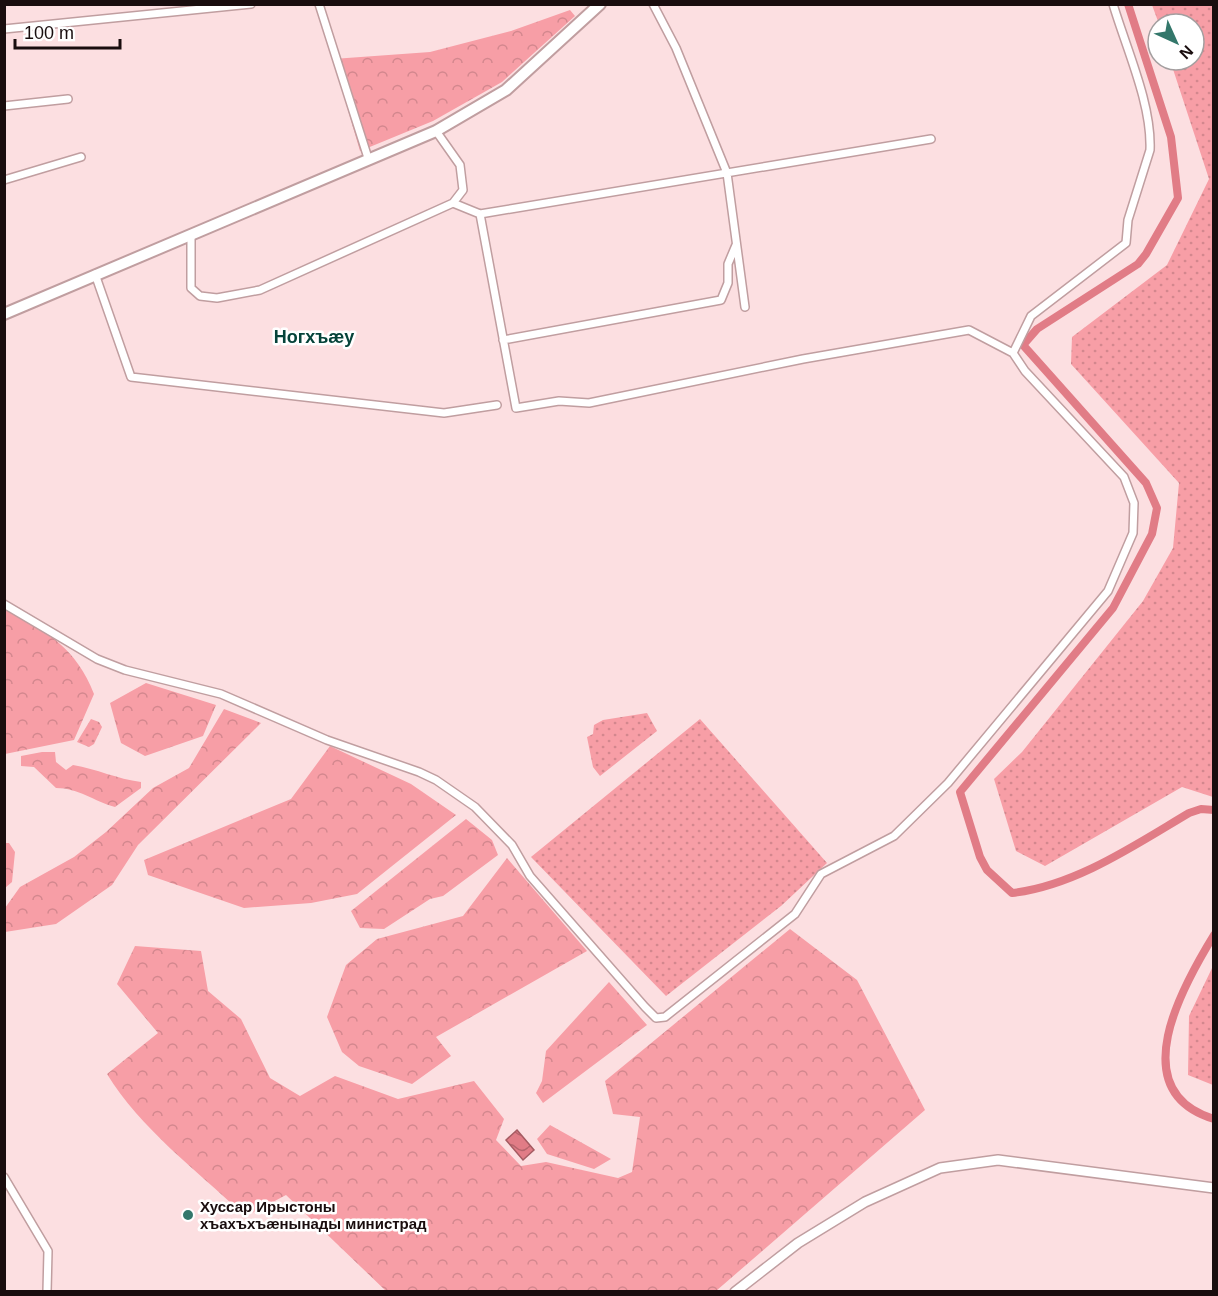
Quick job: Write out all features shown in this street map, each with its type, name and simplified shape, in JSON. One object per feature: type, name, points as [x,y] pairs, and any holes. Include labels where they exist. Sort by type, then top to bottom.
[{"type":"main road","points":[[4,314],[436,131],[506,90],[600,4]]},
{"type":"street","points":[[4,29],[251,4]]},
{"type":"street","points":[[319,4],[368,158]]},
{"type":"street","points":[[653,4],[676,48],[727,173],[745,307]]},
{"type":"street","points":[[1013,353],[1031,316],[1126,243],[1128,220],[1150,150],[1150,140],[1148,118],[1113,4]]},
{"type":"street","points":[[4,106],[68,99]]},
{"type":"street","points":[[191,236],[191,288],[200,296],[217,298],[260,290],[453,203],[463,190],[460,165],[436,131]]},
{"type":"street","points":[[453,203],[480,214],[931,139]]},
{"type":"street","points":[[4,180],[81,157]]},
{"type":"street","points":[[4,604],[97,659],[125,670],[221,694],[327,740],[436,780],[475,807],[504,837],[530,876],[656,1018],[665,1017],[795,914],[821,874],[894,837],[948,783],[1108,591],[1133,533],[1134,503],[1124,477],[1013,353],[969,330],[803,359],[590,403],[559,401],[516,408],[480,214]]},
{"type":"street","points":[[503,340],[721,300],[728,283],[728,264],[737,244]]},
{"type":"street","points":[[95,274],[131,377],[444,413],[497,405]]},
{"type":"street","points":[[735,1292],[798,1243],[865,1202],[939,1168],[998,1160],[1214,1188]]},
{"type":"street","points":[[4,1178],[48,1251],[47,1292]]},
{"type":"green space","points":[[1152,5],[1213,5],[1213,797],[1182,787],[1045,866],[1016,851],[994,779],[1022,752],[1143,601],[1173,548],[1179,483],[1071,364],[1072,337],[1167,265],[1209,179],[1174,72],[1206,72],[1206,12],[1155,12]]},
{"type":"green space","points":[[570,10],[575,16],[502,82],[433,121],[360,151],[333,59],[430,52],[511,31]]},
{"type":"green space","points":[[4,608],[33,624],[58,642],[79,665],[87,678],[94,694],[74,740],[5,754]]},
{"type":"green space","points":[[146,683],[216,705],[203,736],[145,756],[121,743],[110,703]]},
{"type":"green space","points":[[224,709],[261,723],[138,845],[112,885],[56,924],[5,932],[5,908],[20,887],[74,857],[106,832],[153,788],[189,768]]},
{"type":"green space","points":[[647,713],[657,731],[600,776],[593,767],[587,737],[593,734],[594,725],[603,720]]},
{"type":"green space","points":[[91,719],[99,722],[102,727],[94,744],[89,747],[77,742]]},
{"type":"green space","points":[[700,719],[827,863],[781,906],[666,996],[531,857]]},
{"type":"green space","points":[[330,746],[411,784],[456,815],[357,894],[311,903],[244,908],[148,875],[144,860],[291,799]]},
{"type":"green space","points":[[55,752],[56,762],[66,770],[73,765],[82,767],[141,782],[141,788],[115,807],[79,792],[56,788],[34,767],[21,766],[21,756]]},
{"type":"green space","points":[[466,819],[492,840],[498,855],[443,896],[430,899],[384,929],[360,928],[351,911]]},
{"type":"green space","points":[[5,843],[9,843],[15,852],[12,882],[5,888]]},
{"type":"green space","points":[[507,858],[587,951],[436,1037],[451,1056],[412,1084],[359,1066],[342,1052],[327,1017],[346,965],[377,939],[463,916]]},
{"type":"green space","points":[[790,929],[857,980],[925,1110],[716,1291],[386,1291],[286,1195],[252,1213],[242,1213],[152,1130],[120,1094],[107,1074],[158,1033],[117,984],[135,946],[201,951],[208,991],[241,1019],[270,1078],[300,1096],[335,1076],[398,1099],[474,1081],[504,1119],[496,1140],[521,1166],[546,1162],[618,1178],[632,1172],[640,1117],[613,1114],[605,1081]]},
{"type":"green space","points":[[1213,966],[1213,1085],[1188,1075],[1189,1016]]},
{"type":"green space","points":[[609,982],[647,1025],[543,1103],[536,1093],[542,1081],[546,1051]]},
{"type":"green space","points":[[550,1125],[611,1159],[594,1169],[547,1154],[537,1139]]},
{"type":"water","points":[[517,1130],[534,1150],[523,1160],[506,1140]]},
{"type":"waterway","points":[[1128,4],[1171,137],[1178,198],[1138,264],[1037,329],[1023,345],[1146,483],[1157,508],[1152,534],[1113,608],[960,792],[980,857],[987,870],[1012,893],[1035,889],[1081,873],[1126,851],[1189,813],[1201,809],[1214,810]]},
{"type":"waterway","points":[[1214,935],[1176,1009],[1168,1036],[1166,1062],[1171,1086],[1187,1105],[1214,1119]]},
{"type":"place","name":"Хуссар Ирыстоны хъахъхъæнынады министрад","points":[[188,1215]]},
{"type":"district","name":"Ногхъæу","points":[[314,337]]}]
